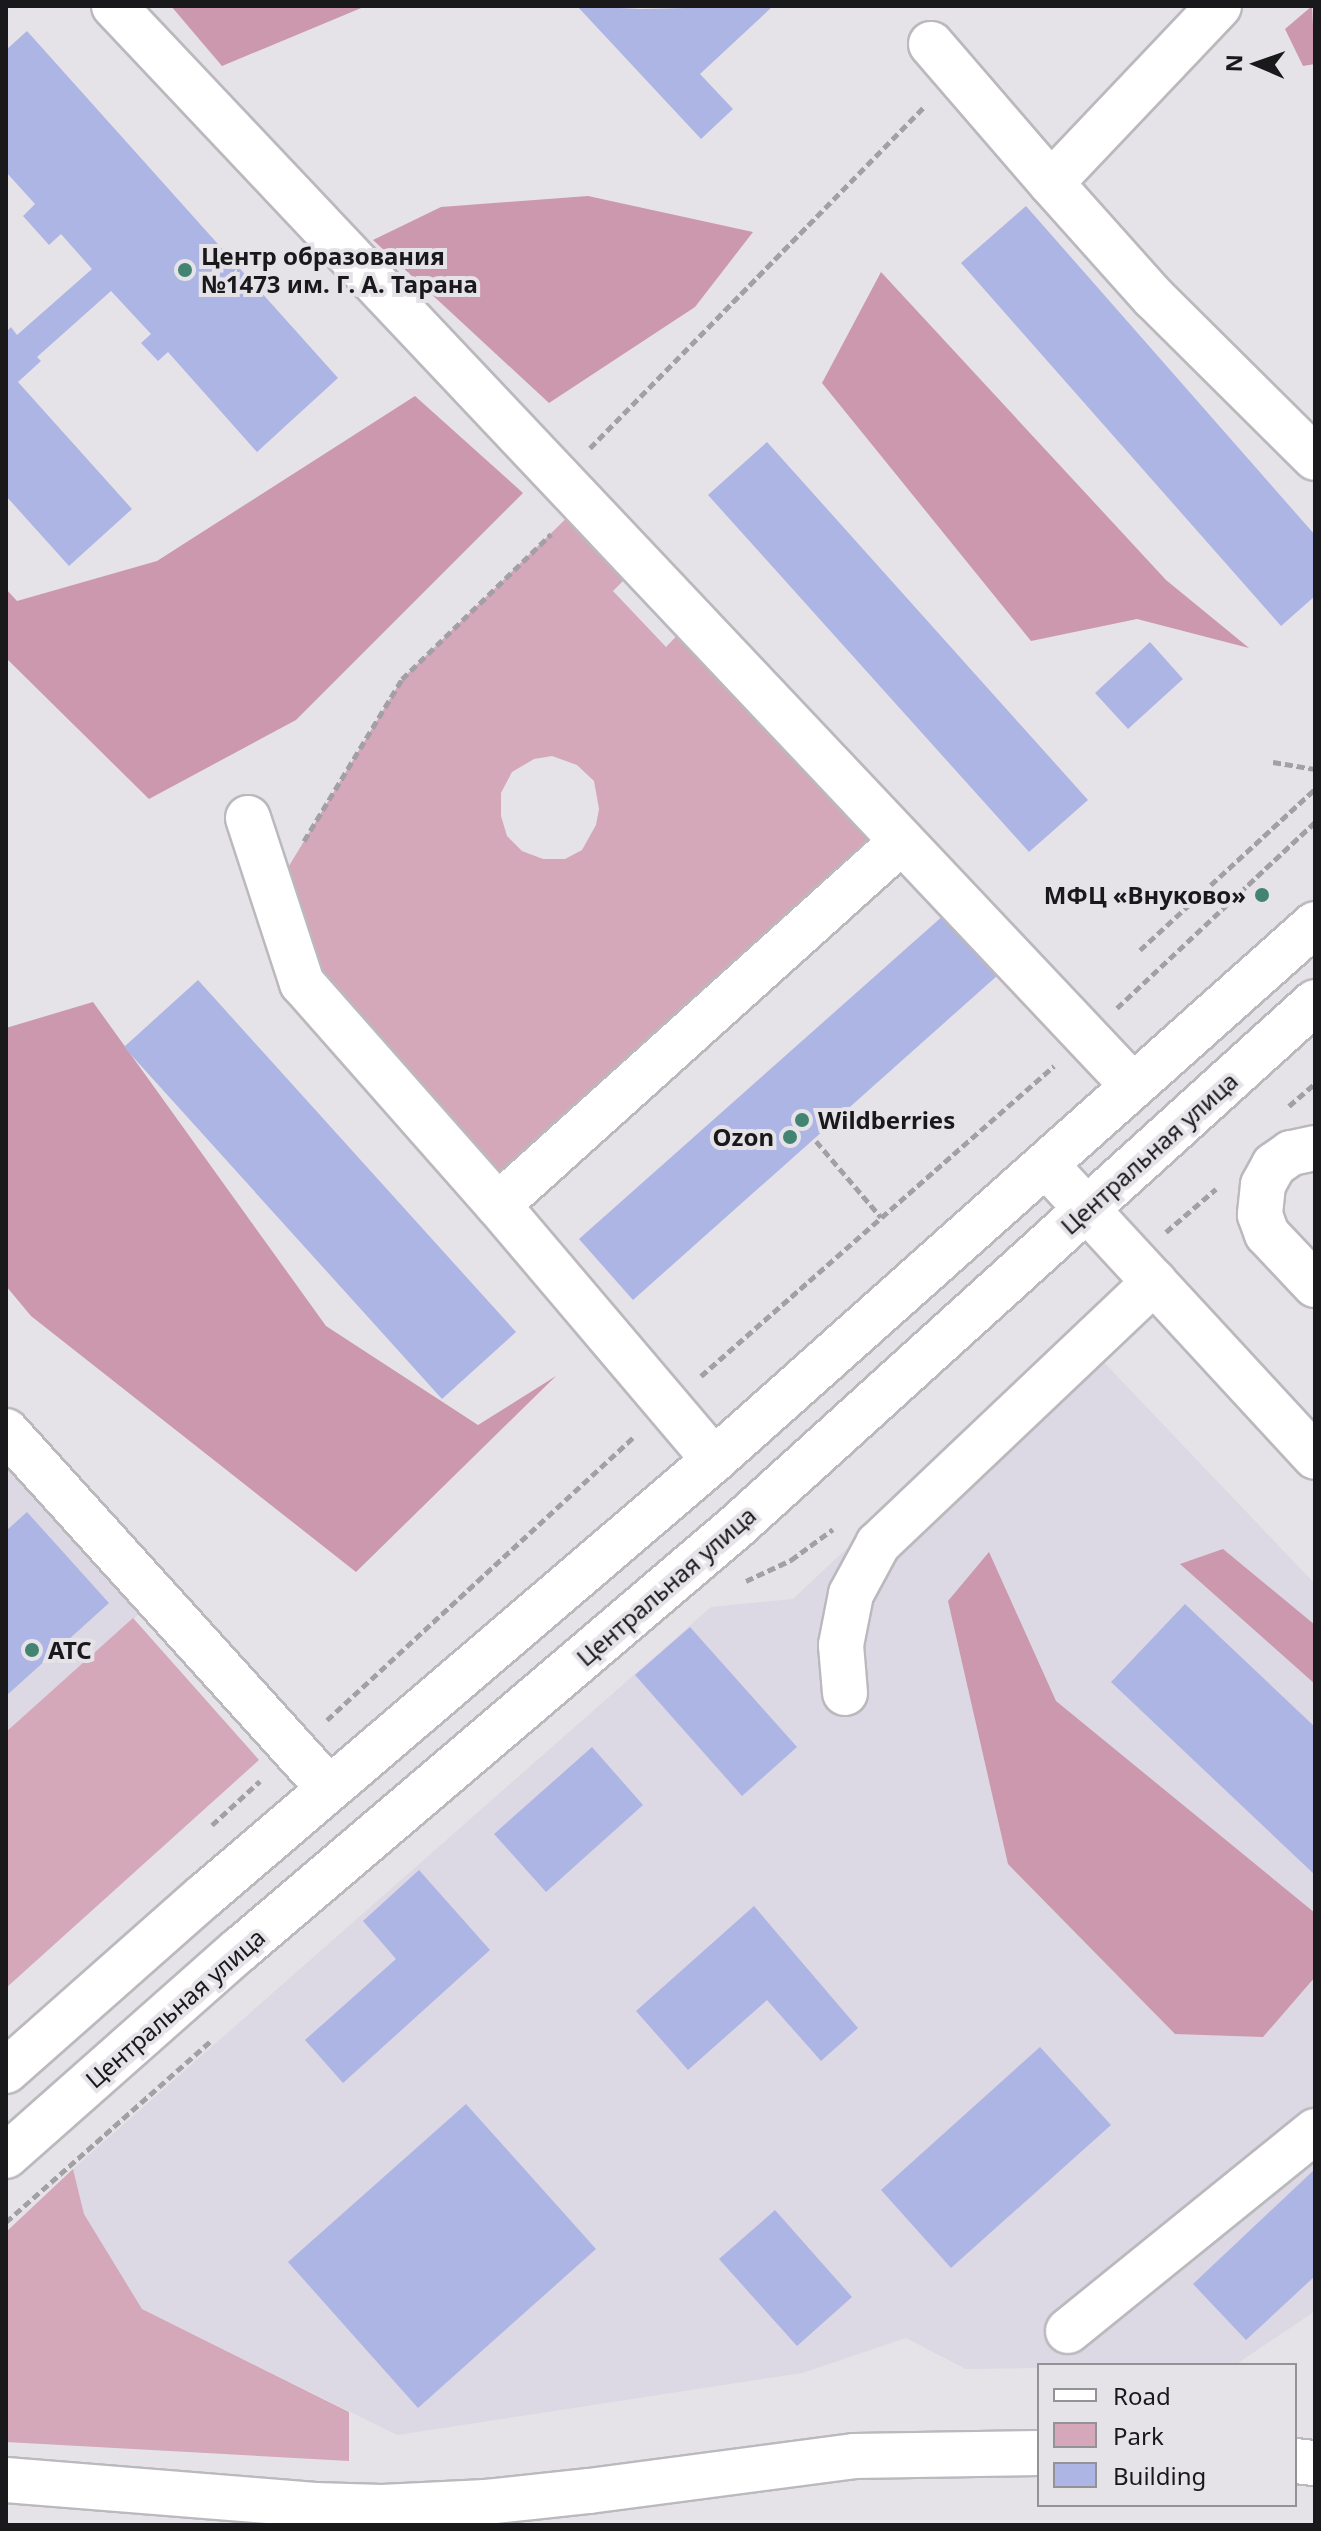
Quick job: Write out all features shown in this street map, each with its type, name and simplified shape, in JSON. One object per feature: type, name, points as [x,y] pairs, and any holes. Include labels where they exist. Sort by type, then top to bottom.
[{"type":"main road","points":[[114,6],[1133,1086]]},
{"type":"main road","points":[[1051,183],[1219,6]]},
{"type":"main road","points":[[944,58],[1154,298],[1313,454]]},
{"type":"main road","points":[[248,818],[302,983],[498,1205],[714,1460]]},
{"type":"main road","points":[[498,1205],[901,842]]},
{"type":"main road","points":[[6,2071],[329,1789],[714,1460],[1315,924]]},
{"type":"main road","name":"Центральная улица","points":[[6,2156],[238,1951],[737,1526],[1315,1002]]},
{"type":"main road","points":[[1315,1148],[1291,1153],[1274,1165],[1263,1185],[1260,1215],[1267,1234],[1315,1285]]},
{"type":"main road","points":[[1046,1165],[1315,1457]]},
{"type":"main road","points":[[845,1693],[841,1645],[851,1594],[878,1544],[1144,1271]]},
{"type":"main road","points":[[6,1431],[329,1789]]},
{"type":"main road","points":[[1068,2331],[1315,2131]]},
{"type":"main road","points":[[6,2480],[315,2505],[382,2507],[545,2495],[854,2456],[1037,2453]]},
{"type":"path","points":[[272,894],[402,679],[572,490],[944,58]]},
{"type":"path","points":[[1273,762],[1315,769]]},
{"type":"path","points":[[1140,950],[1315,789]]},
{"type":"path","points":[[1085,1037],[1315,822]]},
{"type":"path","points":[[1279,1115],[1315,1083]]},
{"type":"path","points":[[816,1141],[881,1217]]},
{"type":"path","points":[[1144,1271],[1219,1186]]},
{"type":"path","points":[[739,1584],[791,1560],[842,1520]]},
{"type":"path","points":[[6,2222],[220,2032]]},
{"type":"shaded area","points":[[171,6],[366,6],[222,66]]},
{"type":"shaded area","points":[[1312,6],[1315,64],[1303,66],[1285,29]]},
{"type":"shaded area","points":[[588,196],[753,232],[695,307],[549,403],[373,240],[441,207]]},
{"type":"shaded area","points":[[881,272],[1166,580],[1249,648],[1137,619],[1031,641],[822,383]]},
{"type":"shaded area","points":[[415,396],[523,493],[296,720],[149,799],[6,658],[6,589],[17,601],[157,561]]},
{"type":"shaded area","points":[[93,1002],[326,1326],[478,1425],[556,1376],[356,1572],[31,1316],[6,1286],[6,1028]]},
{"type":"shaded area","points":[[1076,1333],[1315,1584],[1315,2311],[1238,2363],[1037,2363],[1037,2368],[966,2369],[906,2338],[802,2373],[397,2435],[142,2309],[84,2214],[73,2169],[711,1607],[793,1599]]},
{"type":"shaded area","points":[[6,1413],[165,1591],[6,1732]]},
{"type":"shaded area","points":[[1223,1549],[1315,1625],[1315,1684],[1180,1564]]},
{"type":"shaded area","points":[[989,1552],[1056,1701],[1315,1913],[1315,1977],[1263,2037],[1175,2034],[1008,1864],[948,1601]]},
{"type":"green space","points":[[582,503],[640,564],[613,591],[666,647],[692,620],[901,842],[498,1205],[302,983],[272,894],[402,679]],"holes":[[[552,756],[577,765],[594,781],[599,809],[596,825],[582,850],[565,859],[543,859],[522,851],[507,836],[501,816],[501,793],[512,772],[534,759]]]},
{"type":"green space","points":[[133,1618],[259,1760],[6,1988],[6,1732]]},
{"type":"green space","points":[[73,2169],[84,2214],[142,2309],[349,2412],[349,2461],[6,2442],[6,2232]]},
{"type":"building","points":[[577,6],[641,9],[773,6],[700,74],[733,109],[701,139]]},
{"type":"building","points":[[27,31],[338,378],[257,452],[168,352],[158,361],[141,343],[151,334],[111,291],[37,357],[41,361],[18,382],[132,509],[69,566],[6,496],[6,332],[11,327],[17,335],[92,269],[61,234],[49,245],[23,216],[35,204],[6,172],[6,50]]},
{"type":"building","points":[[1026,206],[1315,535],[1315,596],[1281,626],[961,263]]},
{"type":"building","points":[[767,442],[1088,800],[1029,852],[708,495]]},
{"type":"building","points":[[1150,642],[1183,679],[1128,729],[1095,693]]},
{"type":"building","points":[[945,914],[998,975],[633,1300],[579,1239]]},
{"type":"building","points":[[198,980],[516,1332],[442,1399],[124,1047]]},
{"type":"building","name":"АТС","points":[[27,1512],[109,1603],[6,1696],[6,1531]]},
{"type":"building","points":[[1185,1604],[1315,1727],[1315,1875],[1111,1682]]},
{"type":"building","points":[[690,1627],[797,1747],[742,1796],[635,1675]]},
{"type":"building","points":[[592,1747],[643,1805],[546,1892],[494,1834]]},
{"type":"building","points":[[419,1870],[490,1950],[343,2083],[305,2040],[396,1959],[363,1921]]},
{"type":"building","points":[[754,1906],[858,2028],[821,2061],[767,2000],[688,2070],[636,2011]]},
{"type":"building","points":[[1040,2047],[1111,2125],[951,2268],[881,2190]]},
{"type":"building","points":[[466,2104],[596,2249],[418,2408],[288,2262]]},
{"type":"building","points":[[1315,2169],[1315,2276],[1246,2340],[1193,2284]]},
{"type":"building","points":[[775,2210],[852,2297],[797,2346],[719,2259]]},
{"type":"place","name":"Центр образования №1473 им. Г. А. Тарана","points":[[185,270]]},
{"type":"place","name":"МФЦ «Внуково»","points":[[1262,895]]},
{"type":"place","name":"Wildberries","points":[[802,1120]]},
{"type":"place","name":"Ozon","points":[[790,1137]]},
{"type":"place","name":"АТС","points":[[32,1650]]}]
